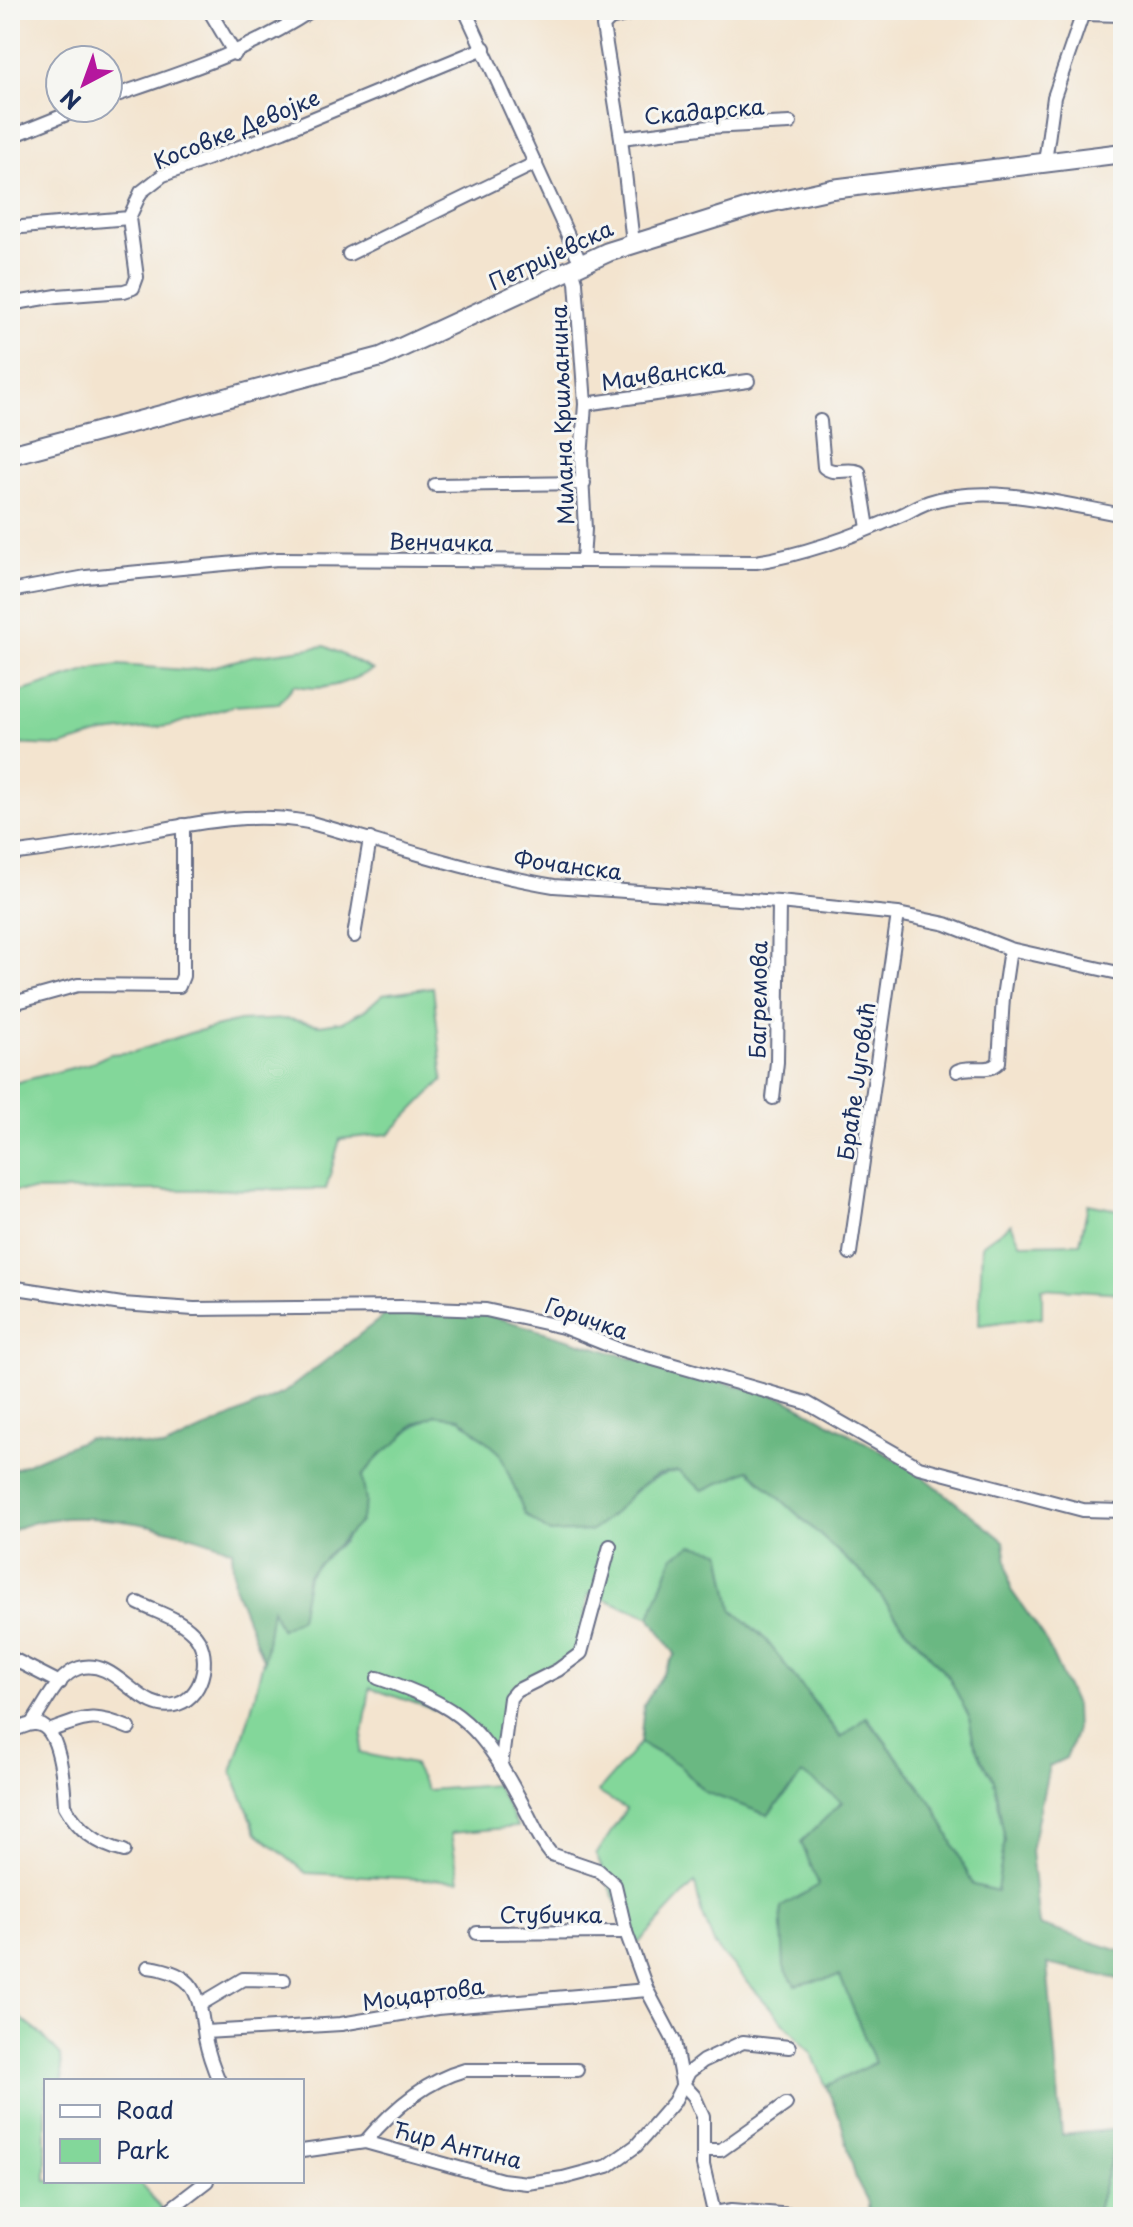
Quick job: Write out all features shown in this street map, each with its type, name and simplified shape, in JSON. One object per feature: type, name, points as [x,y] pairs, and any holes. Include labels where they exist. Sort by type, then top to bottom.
[{"type":"main road","name":"Петријевска","points":[[10,455],[381,357],[577,266],[698,221],[790,197],[1123,153]]},
{"type":"street","points":[[209,10],[235,54]]},
{"type":"street","points":[[124,92],[235,54],[312,10]]},
{"type":"street","name":"Милана Кршљанина","points":[[465,10],[536,163],[577,266],[585,404],[581,459],[584,483],[583,561]]},
{"type":"street","points":[[633,243],[621,138],[603,26],[610,19],[644,10]]},
{"type":"street","points":[[1045,162],[1056,88],[1084,12],[1123,15]]},
{"type":"street","name":"Косовке Девојке","points":[[129,218],[141,192],[163,175],[283,131],[484,48]]},
{"type":"street","points":[[10,137],[44,123]]},
{"type":"street","name":"Скадарска","points":[[621,138],[709,127],[790,123]]},
{"type":"street","points":[[349,254],[536,163]]},
{"type":"street","points":[[10,228],[129,218],[137,277],[133,288],[124,291],[57,296],[10,304]]},
{"type":"street","name":"Мачванска","points":[[585,404],[748,381]]},
{"type":"street","points":[[820,421],[824,467],[834,472],[859,472],[868,528]]},
{"type":"street","points":[[435,485],[584,483]]},
{"type":"street","name":"Венчачка","points":[[10,591],[86,577],[278,559],[756,562],[814,548],[930,502],[977,496],[1004,496],[1123,515]]},
{"type":"street","name":"Фочанска","points":[[10,854],[233,817],[280,817],[483,872],[554,886],[898,914],[946,924],[1010,949],[1123,974]]},
{"type":"street","points":[[10,1004],[78,985],[179,986],[183,976],[183,825]]},
{"type":"street","points":[[354,936],[370,839]]},
{"type":"street","name":"Багремова","points":[[773,1098],[777,1062],[779,902]]},
{"type":"street","name":"Браће Југовић","points":[[850,1253],[898,914]]},
{"type":"street","points":[[957,1071],[966,1067],[990,1069],[999,1062],[1010,949]]},
{"type":"street","name":"Горичка","points":[[10,1287],[146,1307],[486,1310],[563,1327],[618,1349],[807,1403],[919,1467],[1083,1510],[1123,1511]]},
{"type":"street","points":[[501,1767],[510,1698],[516,1691],[558,1670],[581,1653],[610,1546]]},
{"type":"street","points":[[10,1730],[32,1723],[70,1672],[90,1666],[111,1673],[158,1704],[174,1706],[195,1693],[203,1677],[201,1644],[197,1636],[180,1623],[138,1603]]},
{"type":"street","points":[[11,1658],[60,1683]]},
{"type":"street","points":[[378,1678],[425,1695],[454,1711],[478,1732],[551,1854],[598,1870],[611,1880],[647,1990],[670,2031],[682,2083],[700,2107],[704,2129],[705,2180],[715,2215],[732,2210],[818,2217]]},
{"type":"street","points":[[49,1731],[86,1718],[111,1721],[129,1728]]},
{"type":"street","points":[[32,1723],[49,1731],[59,1758],[68,1812],[93,1838],[124,1851]]},
{"type":"street","name":"Стубичка","points":[[477,1933],[626,1932]]},
{"type":"street","points":[[148,1967],[176,1973],[191,1985],[201,2004],[210,2059],[218,2079]]},
{"type":"street","points":[[201,2004],[243,1979],[284,1980]]},
{"type":"street","name":"Моцартова","points":[[205,2032],[341,2024],[437,2008],[647,1990]]},
{"type":"street","name":"Ћир Антина","points":[[304,2151],[365,2142],[502,2180],[527,2183],[563,2178],[595,2171],[623,2156],[646,2136],[665,2113],[692,2069],[738,2044],[750,2042],[789,2047]]},
{"type":"street","points":[[365,2142],[381,2123],[408,2100],[437,2080],[456,2072],[577,2070]]},
{"type":"street","points":[[703,2150],[721,2150],[786,2104]]},
{"type":"street","points":[[160,2217],[204,2183]]},
{"type":"green space","points":[[325,646],[373,670],[324,687],[294,685],[279,703],[233,706],[169,726],[104,733],[61,746],[10,744],[10,722],[17,693],[96,668],[119,665],[185,670],[208,668],[252,656]]},
{"type":"green space","points":[[433,987],[443,1080],[389,1134],[340,1139],[326,1189],[10,1191],[10,1084],[239,1021],[289,1019],[320,1025],[344,1021],[365,1010],[383,994]]},
{"type":"green space","points":[[1088,1204],[1123,1211],[1123,1293],[1042,1288],[1042,1317],[979,1325],[982,1245],[1011,1224],[1021,1244],[1080,1243]]},
{"type":"green space","points":[[385,1315],[488,1315],[624,1356],[784,1398],[914,1469],[1004,1541],[1011,1590],[1044,1637],[1075,1705],[1076,1733],[1066,1758],[1049,1766],[1031,1851],[1039,1925],[1123,1952],[1123,1980],[1047,1964],[1062,2135],[1119,2129],[1095,2217],[869,2217],[868,2202],[856,2179],[841,2121],[826,2086],[875,2063],[840,1976],[795,1985],[784,1967],[781,1907],[819,1885],[801,1842],[842,1802],[803,1774],[768,1815],[705,1792],[678,1764],[640,1743],[644,1705],[675,1654],[650,1617],[673,1557],[692,1545],[721,1551],[732,1609],[766,1640],[841,1738],[866,1717],[935,1807],[973,1885],[997,1891],[1005,1840],[994,1780],[982,1760],[973,1739],[969,1717],[949,1677],[868,1579],[749,1470],[703,1490],[678,1471],[657,1475],[635,1490],[592,1531],[550,1533],[525,1514],[500,1453],[460,1418],[435,1415],[413,1425],[362,1476],[366,1502],[360,1522],[308,1575],[300,1618],[281,1629],[272,1609],[264,1662],[234,1586],[232,1550],[152,1526],[89,1518],[59,1518],[32,1523],[10,1532],[10,1471],[88,1438],[164,1448],[285,1392]]},
{"type":"green space","points":[[435,1415],[460,1418],[500,1453],[525,1513],[615,1512],[643,1485],[667,1474],[678,1471],[703,1490],[749,1470],[868,1579],[949,1677],[969,1717],[973,1739],[982,1760],[994,1780],[1005,1840],[997,1891],[973,1885],[935,1807],[867,1717],[842,1738],[766,1640],[732,1609],[721,1551],[673,1557],[650,1617],[589,1593],[577,1652],[507,1694],[497,1753],[450,1715],[370,1688],[360,1753],[413,1764],[427,1790],[496,1785],[518,1827],[451,1833],[459,1881],[306,1873],[257,1833],[232,1772],[256,1691],[272,1608],[300,1618],[308,1575],[323,1557],[343,1542],[366,1502],[361,1476],[395,1441]]},
{"type":"green space","points":[[1123,1731],[1123,1777],[1117,1779],[1113,1739]]},
{"type":"green space","points":[[640,1743],[678,1764],[705,1792],[768,1815],[803,1773],[842,1802],[795,1985],[840,1976],[875,2063],[826,2086],[812,2054],[715,1946],[701,1911],[695,1883],[636,1946],[596,1855],[626,1809],[598,1792]]},
{"type":"green space","points":[[10,2010],[42,2035],[61,2056],[63,2079],[44,2079],[44,2183],[141,2183],[162,2210],[152,2217],[10,2217]]},
{"type":"green space","points":[[1111,2161],[1123,2165],[1123,2217],[1095,2217]]}]
